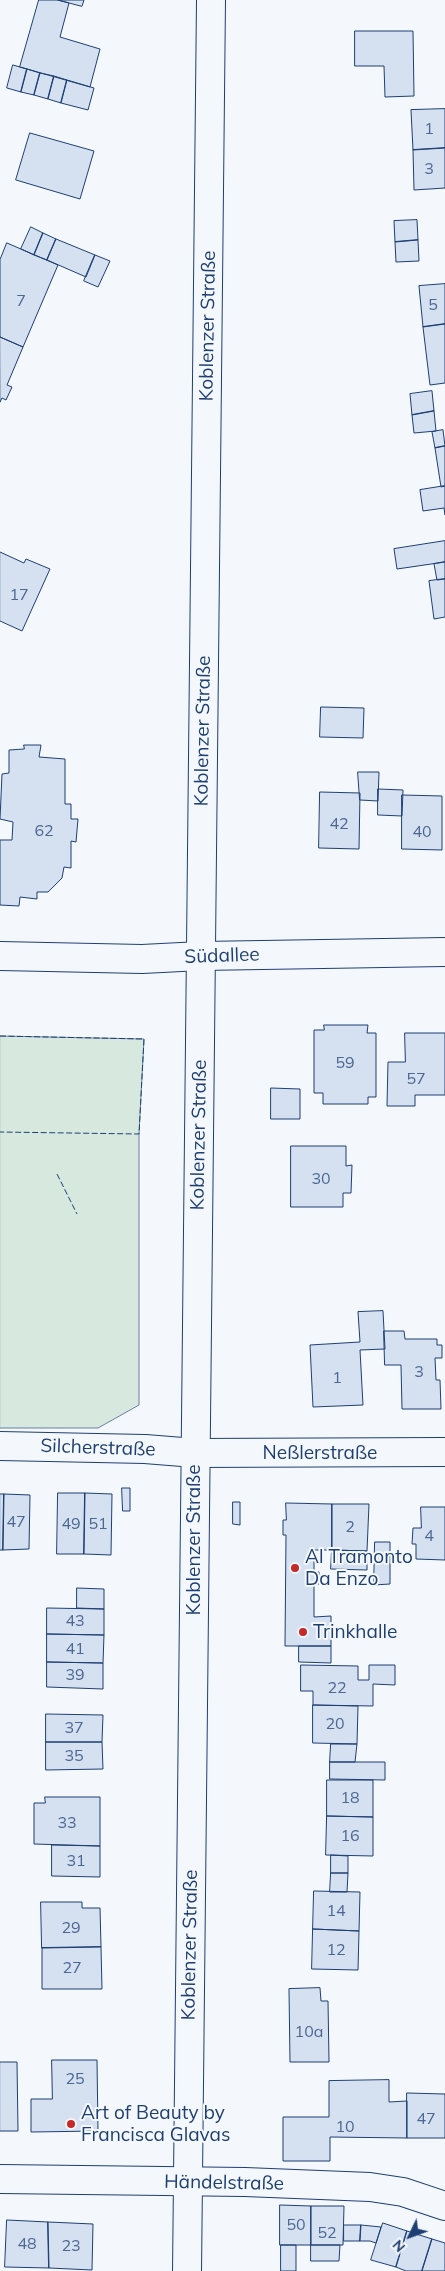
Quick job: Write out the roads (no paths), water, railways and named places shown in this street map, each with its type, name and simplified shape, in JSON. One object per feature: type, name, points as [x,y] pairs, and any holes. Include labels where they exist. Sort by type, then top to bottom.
[{"type":"main road","name":"Koblenzer Straße","points":[[187,2271],[211,0]]},
{"type":"main road","name":"Südallee","points":[[0,956],[142,959],[201,956],[445,952]]},
{"type":"main road","name":"Silcherstraße","points":[[0,1446],[145,1449],[195,1453]]},
{"type":"main road","name":"Neßlerstraße","points":[[195,1453],[445,1452]]},
{"type":"main road","name":"Händelstraße","points":[[0,2179],[370,2187],[403,2192],[445,2206]]},
{"type":"place","name":"Al Tramonto Da Enzo","points":[[295,1568]]},
{"type":"place","name":"Trinkhalle","points":[[303,1632]]},
{"type":"place","name":"Art of Beauty by Francisca Glavas","points":[[71,2124]]}]
